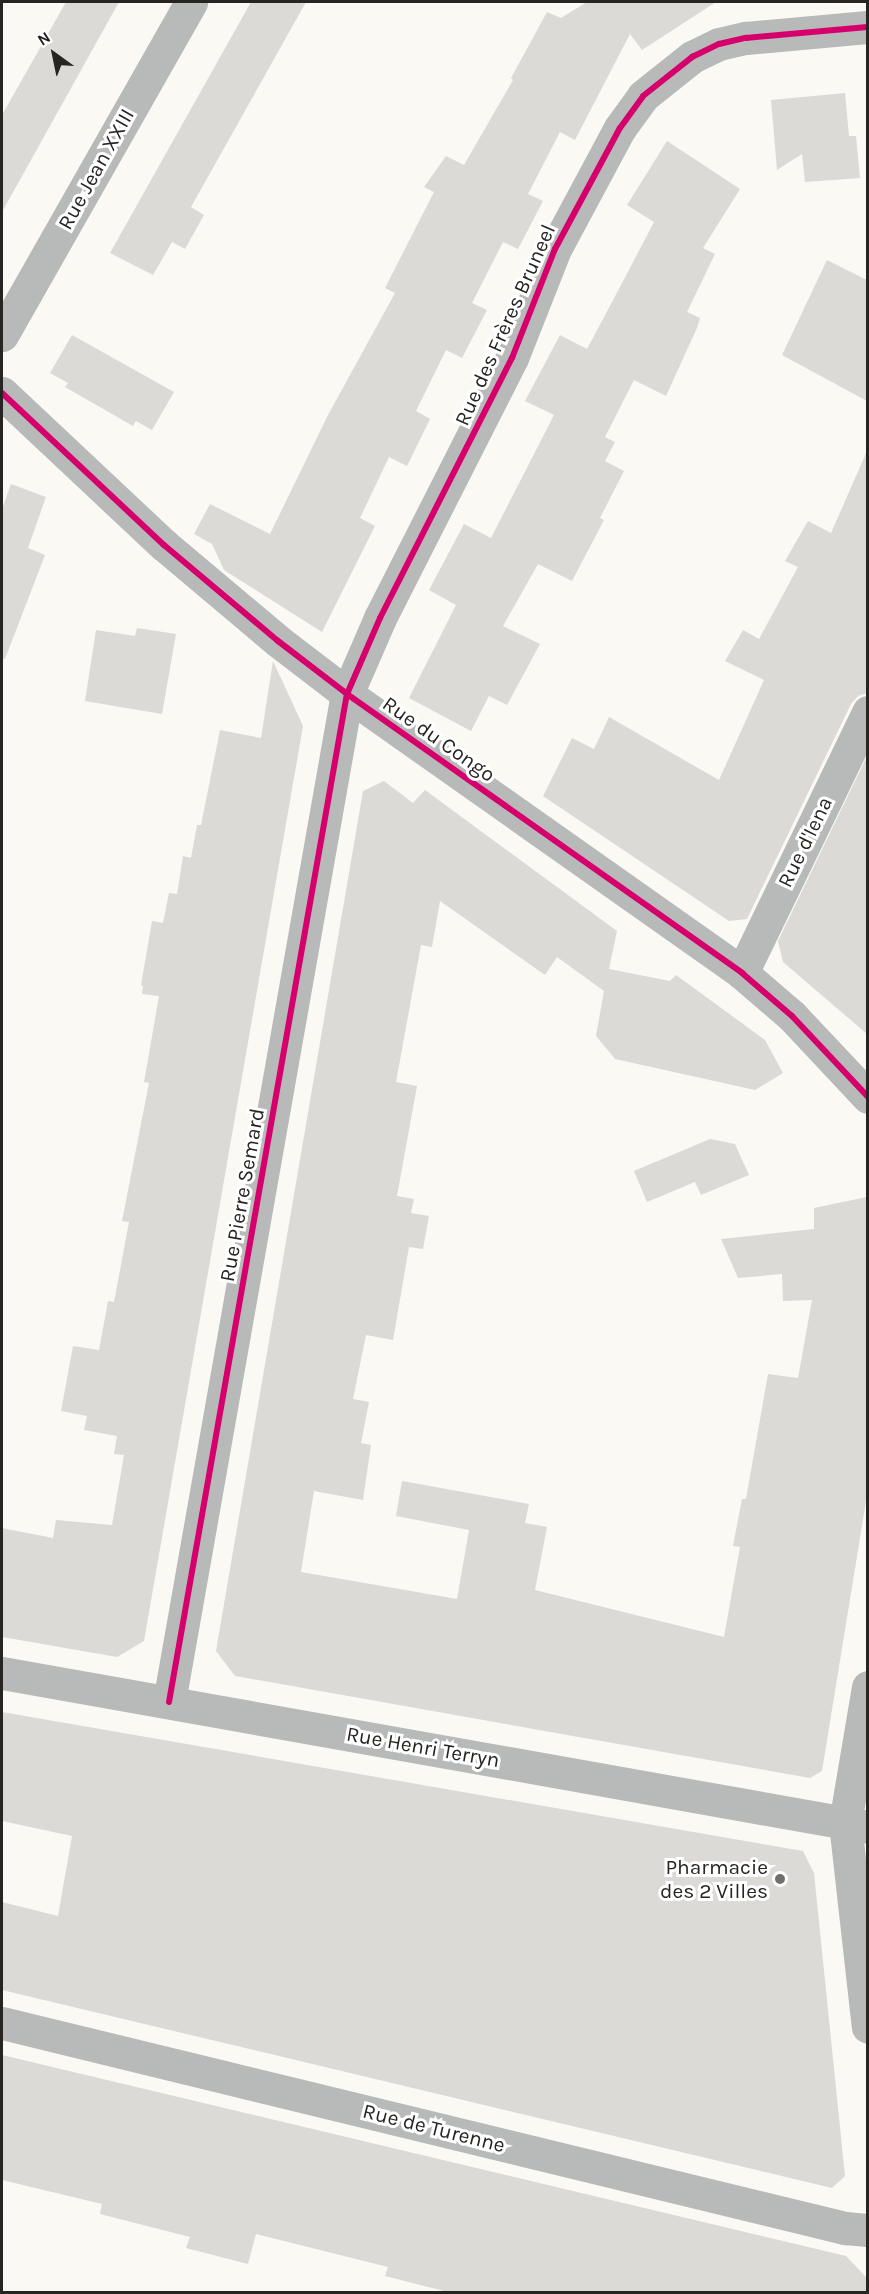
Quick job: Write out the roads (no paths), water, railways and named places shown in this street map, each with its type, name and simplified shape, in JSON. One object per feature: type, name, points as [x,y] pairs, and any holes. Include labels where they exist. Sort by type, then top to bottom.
[{"type":"street","name":"Rue Jean XXIII","points":[[2,335],[191,2]]},
{"type":"street","name":"Rue des Frères Bruneel","points":[[347,694],[380,618],[512,358],[555,249],[620,128],[643,96],[692,57],[719,44],[746,38],[867,27]]},
{"type":"street","name":"Rue du Congo","points":[[2,393],[180,559],[278,641],[347,694],[742,973],[792,1016],[867,1097]]},
{"type":"street","name":"Rue Pierre Semard","points":[[169,1702],[347,694]]},
{"type":"street","name":"Rue d'Iena","points":[[742,973],[867,712]]},
{"type":"street","name":"Rue Henri Terryn","points":[[2,1673],[856,1825]]},
{"type":"street","points":[[867,1687],[856,1825],[867,2027]]},
{"type":"street","name":"Rue de Turenne","points":[[2,2023],[845,2228],[867,2230]]},
{"type":"place","name":"Pharmacie des 2 Villes","points":[[780,1879]]}]
